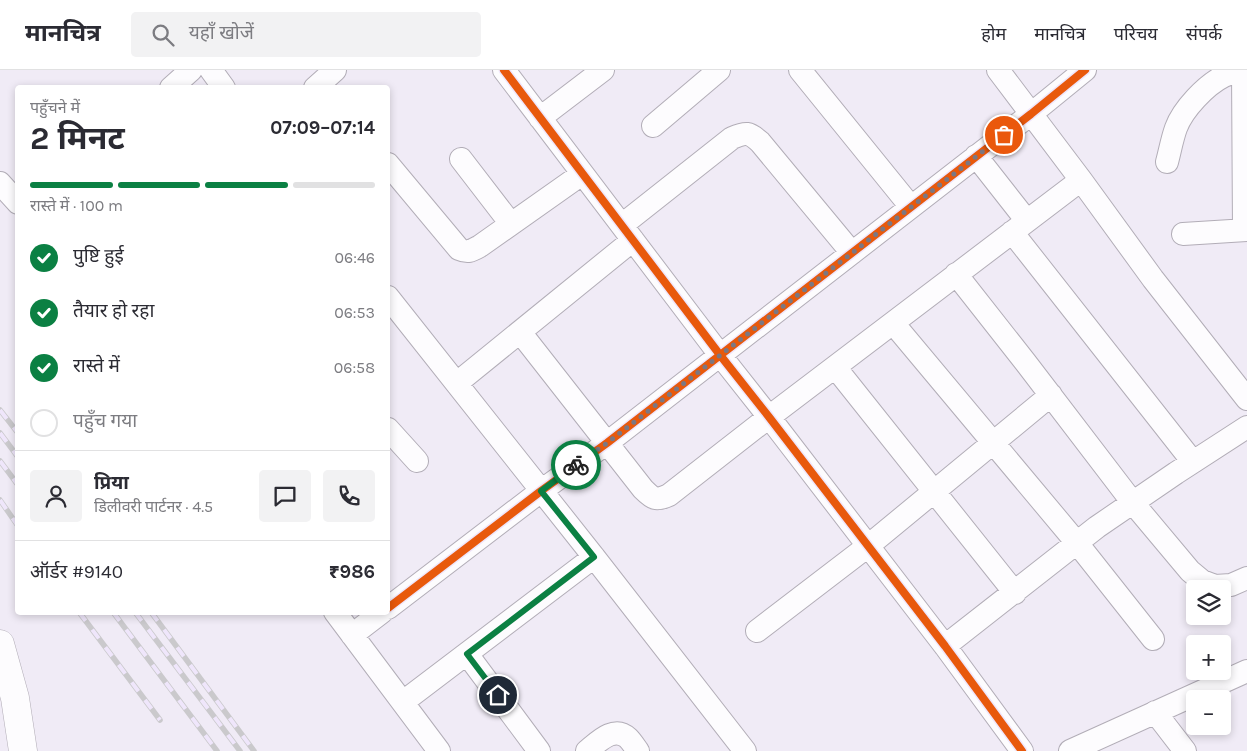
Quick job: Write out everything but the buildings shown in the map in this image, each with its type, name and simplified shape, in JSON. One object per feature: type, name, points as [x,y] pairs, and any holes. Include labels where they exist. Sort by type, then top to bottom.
[{"type":"main road","points":[[0,644],[7,700],[23,751]]},
{"type":"street","points":[[174,85],[191,70]]},
{"type":"street","points":[[211,70],[222,85]]},
{"type":"street","points":[[504,70],[720,355],[945,646],[1022,751]]},
{"type":"street","points":[[540,118],[603,70]]},
{"type":"street","points":[[653,126],[720,70]]},
{"type":"street","points":[[800,70],[911,207]]},
{"type":"street","points":[[998,70],[1153,279],[1247,399]]},
{"type":"street","points":[[390,606],[607,443],[1085,70]]},
{"type":"street","points":[[1167,162],[1176,127],[1182,115],[1198,96],[1224,76],[1245,71],[1245,230],[1182,234]]},
{"type":"street","points":[[457,383],[520,332],[732,138],[742,134],[751,134],[760,142],[852,253]]},
{"type":"street","points":[[976,156],[1020,226],[1193,462]]},
{"type":"street","points":[[461,160],[511,224]]},
{"type":"street","points":[[390,166],[459,249],[465,252],[472,251],[582,174]]},
{"type":"street","points":[[520,332],[643,489],[652,498],[661,499],[669,495],[1081,180]]},
{"type":"street","points":[[0,183],[15,200]]},
{"type":"street","points":[[956,274],[1133,503],[1190,571],[1202,582],[1215,586],[1231,585],[1247,578]]},
{"type":"street","points":[[390,299],[745,751]]},
{"type":"street","points":[[893,323],[1077,543],[1153,639]]},
{"type":"street","points":[[835,367],[1015,593]]},
{"type":"street","points":[[757,631],[868,546],[1051,395]]},
{"type":"street","points":[[945,646],[1097,527],[1247,427]]},
{"type":"street","points":[[390,431],[417,461]]},
{"type":"street","points":[[403,702],[594,557]]},
{"type":"street","points":[[337,615],[439,751]]},
{"type":"street","points":[[352,635],[378,615]]},
{"type":"street","points":[[467,654],[540,751]]},
{"type":"street","points":[[1070,751],[1247,671]]},
{"type":"street","points":[[1155,712],[1185,751]]},
{"type":"street","points":[[587,751],[610,734],[617,733],[627,737],[638,751]]},
{"type":"railway","points":[[0,410],[15,429]]},
{"type":"railway","points":[[0,433],[15,453]]},
{"type":"railway","points":[[0,461],[15,481]]},
{"type":"railway","points":[[0,500],[15,522]]},
{"type":"railway","points":[[81,615],[160,720]]},
{"type":"railway","points":[[115,615],[217,751]]},
{"type":"railway","points":[[137,615],[240,751]]},
{"type":"railway","points":[[153,615],[254,751]]},
{"type":"cycle path","points":[[504,70],[720,355],[945,646],[1022,751]]},
{"type":"cycle path","points":[[390,606],[607,443],[1085,70]]},
{"type":"way so far","points":[[576,465],[607,443],[1004,135]]},
{"type":"route","points":[[498,695],[467,654],[594,557],[541,491],[576,465]]}]
